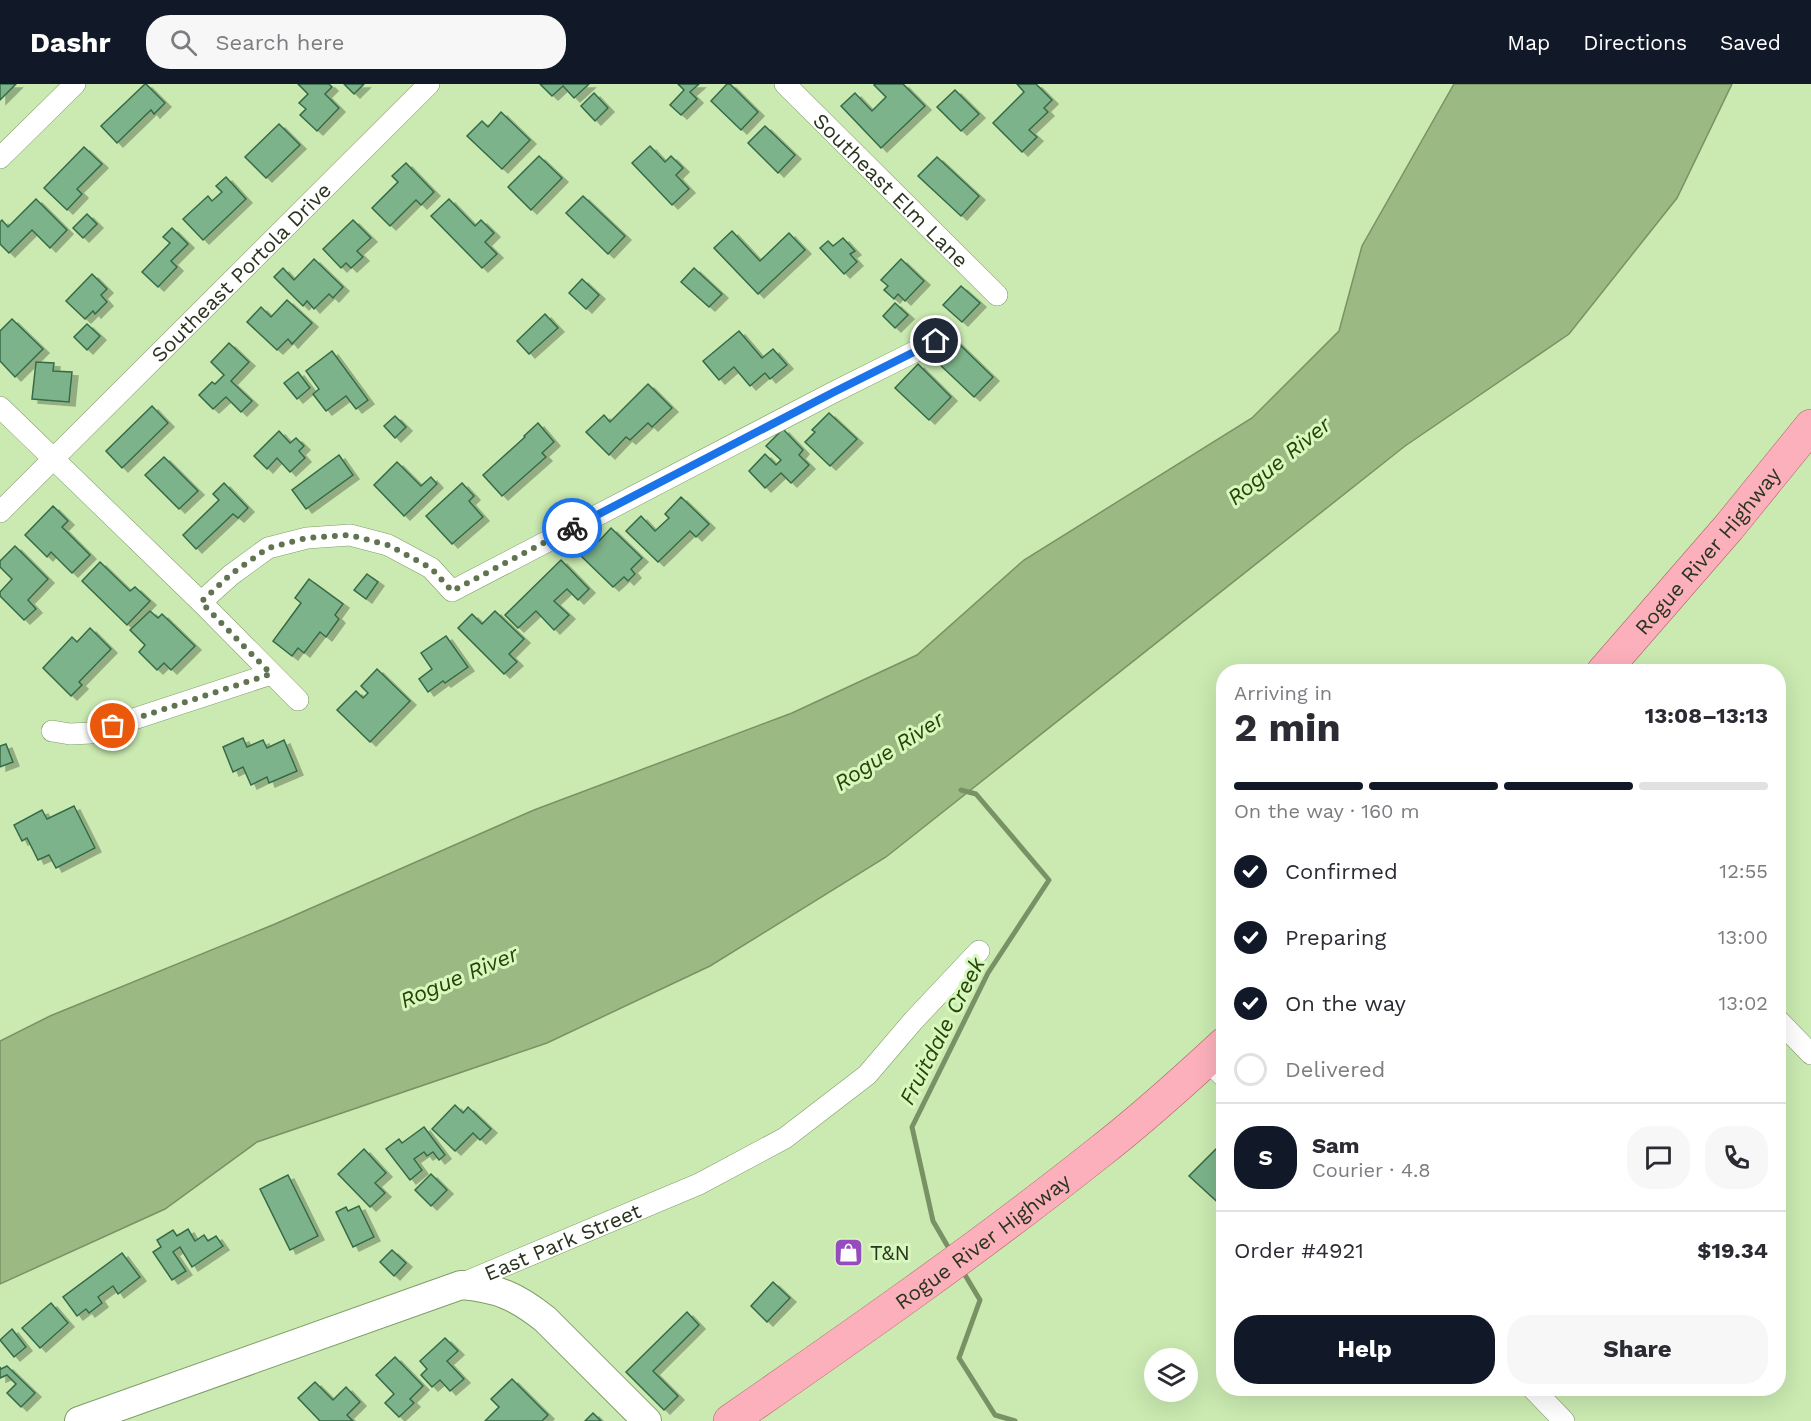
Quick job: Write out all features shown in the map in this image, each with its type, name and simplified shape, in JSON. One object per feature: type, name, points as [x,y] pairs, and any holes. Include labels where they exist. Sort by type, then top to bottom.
[{"type":"main road","name":"Rogue River Highway","points":[[1610,664],[1724,532],[1811,426]]},
{"type":"main road","name":"Rogue River Highway","points":[[730,1421],[852,1336],[1052,1190],[1216,1062]]},
{"type":"street","points":[[0,159],[75,84]]},
{"type":"street","name":"Southeast Portola Drive","points":[[0,512],[429,84]]},
{"type":"street","name":"Southeast Elm Lane","points":[[785,84],[997,295]]},
{"type":"street","points":[[201,602],[231,574],[268,548],[307,538],[350,535],[388,545],[431,568],[452,591],[936,341]]},
{"type":"street","points":[[0,407],[201,602],[298,700]]},
{"type":"street","points":[[52,731],[70,734],[91,733],[271,674]]},
{"type":"street","name":"East Park Street","points":[[79,1421],[461,1285],[699,1184],[785,1138],[867,1075],[914,1020],[979,951]]},
{"type":"street","points":[[1786,1028],[1811,1054]]},
{"type":"street","points":[[461,1285],[486,1287],[526,1304],[545,1319],[647,1421]]},
{"type":"street","points":[[1540,1396],[1564,1421]]},
{"type":"water","name":"Rogue River","points":[[1454,84],[1732,84],[1677,198],[1569,334],[1405,446],[886,857],[710,966],[547,1043],[257,1142],[165,1209],[0,1284],[0,1041],[50,1016],[275,924],[534,810],[792,713],[917,655],[1024,560],[1252,418],[1339,331],[1362,246]]},
{"type":"building","points":[[0,84],[16,84],[0,100]]},
{"type":"building","points":[[145,84],[165,103],[154,114],[151,110],[117,143],[101,126]]},
{"type":"building","points":[[298,84],[329,84],[332,87],[325,94],[339,108],[317,131],[300,115],[306,109],[299,103],[308,94]]},
{"type":"building","points":[[344,84],[364,84],[354,94]]},
{"type":"building","points":[[540,84],[589,84],[574,98],[563,86],[552,96]]},
{"type":"building","points":[[678,84],[699,84],[690,92],[697,99],[681,115],[670,105],[684,90]]},
{"type":"building","points":[[727,84],[730,84],[758,112],[741,130],[711,101]]},
{"type":"building","points":[[903,84],[925,106],[881,148],[841,106],[855,93],[872,111],[886,97],[874,85]]},
{"type":"building","points":[[1017,84],[1036,84],[1052,100],[1044,108],[1048,112],[1029,130],[1037,137],[1022,152],[993,123],[1024,92]]},
{"type":"building","points":[[955,90],[979,114],[961,131],[937,107]]},
{"type":"building","points":[[594,93],[608,108],[595,121],[581,106]]},
{"type":"building","points":[[501,112],[530,140],[502,169],[467,136],[482,121],[488,127]]},
{"type":"building","points":[[279,124],[300,145],[266,178],[245,157]]},
{"type":"building","points":[[765,126],[795,155],[778,173],[748,143]]},
{"type":"building","points":[[650,146],[665,162],[671,156],[683,168],[676,175],[689,189],[672,205],[632,163]]},
{"type":"building","points":[[84,147],[102,164],[77,189],[82,194],[67,210],[44,188]]},
{"type":"building","points":[[539,156],[562,178],[531,210],[508,187]]},
{"type":"building","points":[[937,157],[979,196],[961,216],[918,176]]},
{"type":"building","points":[[406,163],[434,192],[421,205],[416,200],[390,226],[372,208],[398,182],[392,176]]},
{"type":"building","points":[[226,177],[246,199],[203,240],[183,219],[208,196],[212,201],[222,192],[216,186]]},
{"type":"building","points":[[583,196],[625,236],[608,254],[566,213]]},
{"type":"building","points":[[36,199],[67,230],[50,248],[32,230],[9,253],[0,244],[0,222],[2,220],[8,227]]},
{"type":"building","points":[[449,199],[475,226],[481,220],[494,233],[485,242],[497,254],[482,268],[431,216]]},
{"type":"building","points":[[87,214],[97,224],[83,238],[73,228]]},
{"type":"building","points":[[353,220],[371,238],[357,251],[363,257],[351,268],[346,263],[341,268],[323,249]]},
{"type":"building","points":[[172,228],[188,244],[171,261],[177,267],[158,287],[142,272],[170,243],[163,237]]},
{"type":"building","points":[[732,231],[760,261],[789,233],[805,250],[758,294],[714,248]]},
{"type":"building","points":[[843,238],[855,251],[850,254],[857,262],[844,274],[820,248],[828,241],[833,246]]},
{"type":"building","points":[[314,259],[343,287],[333,298],[329,294],[314,309],[307,301],[303,306],[274,277],[283,268],[294,280]]},
{"type":"building","points":[[901,259],[924,281],[905,301],[898,294],[894,299],[884,290],[888,286],[881,280]]},
{"type":"building","points":[[694,268],[722,294],[709,307],[681,282]]},
{"type":"building","points":[[92,274],[107,289],[101,295],[107,302],[95,314],[93,311],[85,319],[66,301]]},
{"type":"building","points":[[582,279],[599,295],[586,309],[569,293]]},
{"type":"building","points":[[961,286],[980,303],[962,322],[943,305]]},
{"type":"building","points":[[287,300],[312,323],[292,344],[288,339],[277,350],[247,322],[261,307],[271,317]]},
{"type":"building","points":[[895,303],[908,315],[895,328],[883,316]]},
{"type":"building","points":[[545,314],[558,328],[529,354],[517,341]]},
{"type":"building","points":[[12,319],[43,349],[15,377],[0,361],[0,331]]},
{"type":"building","points":[[87,324],[100,336],[87,350],[74,337]]},
{"type":"building","points":[[739,331],[762,358],[773,349],[787,365],[770,379],[765,373],[750,386],[734,367],[719,380],[703,361]]},
{"type":"building","points":[[955,340],[993,377],[974,397],[936,361]]},
{"type":"building","points":[[229,343],[249,362],[231,381],[252,401],[241,412],[226,397],[213,409],[199,395],[212,382],[215,384],[224,375],[211,362]]},
{"type":"building","points":[[332,351],[368,400],[356,409],[346,396],[326,411],[313,394],[319,389],[306,371]]},
{"type":"building","points":[[36,362],[54,363],[53,371],[72,372],[69,402],[32,399]]},
{"type":"building","points":[[918,364],[951,397],[929,420],[895,388]]},
{"type":"building","points":[[298,372],[310,388],[297,399],[284,383]]},
{"type":"building","points":[[648,384],[672,408],[652,427],[648,423],[630,440],[626,437],[609,455],[586,432],[604,415],[610,422]]},
{"type":"building","points":[[152,406],[168,423],[122,468],[106,451]]},
{"type":"building","points":[[829,413],[857,439],[830,466],[805,442],[815,432],[812,430]]},
{"type":"building","points":[[395,416],[406,427],[395,438],[384,426]]},
{"type":"building","points":[[538,423],[554,442],[542,453],[546,457],[502,496],[483,475]]},
{"type":"building","points":[[783,429],[803,450],[799,455],[809,465],[791,483],[781,473],[765,488],[749,471],[765,454],[776,465],[781,460],[766,446]]},
{"type":"building","points":[[279,431],[290,443],[296,438],[304,446],[299,451],[305,458],[290,472],[277,458],[267,469],[254,456]]},
{"type":"building","points":[[339,455],[353,475],[306,509],[292,490]]},
{"type":"building","points":[[164,457],[198,491],[179,509],[145,475]]},
{"type":"building","points":[[397,462],[421,486],[431,477],[437,484],[404,516],[374,485]]},
{"type":"building","points":[[224,483],[248,508],[238,518],[233,514],[196,549],[183,535],[219,500],[213,494]]},
{"type":"building","points":[[462,483],[474,496],[469,501],[483,517],[452,544],[426,516]]},
{"type":"building","points":[[681,497],[709,524],[696,537],[690,531],[658,562],[626,531],[641,516],[655,531],[669,518],[665,514]]},
{"type":"building","points":[[53,506],[68,521],[62,527],[90,555],[72,573],[51,552],[47,557],[25,535]]},
{"type":"building","points":[[611,528],[642,558],[631,569],[635,574],[628,581],[624,577],[613,587],[579,554],[595,538],[599,541]]},
{"type":"building","points":[[15,546],[48,579],[28,600],[36,609],[24,620],[0,596],[0,592],[12,579],[0,567],[0,561]]},
{"type":"building","points":[[561,560],[589,589],[578,600],[567,589],[554,601],[569,615],[554,630],[536,611],[518,628],[505,615]]},
{"type":"building","points":[[100,562],[130,591],[135,587],[150,601],[127,625],[82,581]]},
{"type":"building","points":[[367,574],[378,582],[366,599],[354,590]]},
{"type":"building","points":[[309,579],[343,604],[335,615],[339,619],[326,637],[320,632],[304,653],[298,648],[292,656],[273,641],[301,603],[295,598]]},
{"type":"building","points":[[150,611],[158,618],[162,614],[195,646],[171,670],[164,663],[157,670],[139,652],[145,645],[130,630]]},
{"type":"building","points":[[495,611],[524,639],[509,654],[517,662],[504,674],[458,628],[472,614],[482,624]]},
{"type":"building","points":[[90,628],[111,649],[79,682],[82,685],[71,696],[43,668],[72,637],[77,642]]},
{"type":"building","points":[[446,636],[468,667],[428,692],[419,679],[432,669],[421,653]]},
{"type":"building","points":[[377,669],[410,701],[370,742],[337,710],[356,691],[363,698],[368,693],[361,686]]},
{"type":"building","points":[[243,738],[247,747],[263,740],[267,748],[284,740],[297,771],[269,783],[267,777],[251,785],[243,767],[233,772],[223,747]]},
{"type":"building","points":[[6,744],[13,762],[0,767],[0,746]]},
{"type":"building","points":[[74,806],[95,848],[56,868],[49,855],[38,860],[27,838],[22,841],[14,825],[42,810],[47,819]]},
{"type":"building","points":[[455,1105],[463,1113],[468,1107],[491,1129],[480,1140],[473,1133],[455,1151],[432,1129]]},
{"type":"building","points":[[424,1127],[445,1155],[439,1160],[433,1152],[427,1156],[424,1152],[414,1159],[422,1170],[410,1180],[386,1149],[399,1139],[402,1143]]},
{"type":"building","points":[[364,1149],[386,1173],[375,1183],[385,1193],[370,1207],[338,1174]]},
{"type":"building","points":[[1216,1149],[1216,1201],[1189,1176]]},
{"type":"building","points":[[431,1174],[447,1190],[431,1206],[415,1190]]},
{"type":"building","points":[[288,1175],[318,1236],[290,1250],[260,1189]]},
{"type":"building","points":[[359,1206],[374,1237],[353,1247],[336,1212],[346,1207],[348,1211]]},
{"type":"building","points":[[188,1229],[195,1241],[204,1235],[208,1241],[216,1236],[223,1246],[192,1267],[180,1247],[173,1252],[186,1271],[172,1280],[153,1252],[161,1247],[157,1240],[173,1230],[177,1236]]},
{"type":"building","points":[[392,1250],[406,1263],[394,1276],[380,1262]]},
{"type":"building","points":[[122,1253],[140,1277],[118,1294],[113,1286],[98,1297],[102,1303],[89,1313],[86,1309],[77,1316],[63,1297]]},
{"type":"building","points":[[773,1282],[790,1298],[767,1322],[751,1306]]},
{"type":"building","points":[[51,1303],[68,1323],[40,1348],[22,1328]]},
{"type":"building","points":[[687,1312],[699,1325],[653,1371],[678,1396],[664,1410],[626,1372]]},
{"type":"building","points":[[12,1329],[26,1347],[14,1357],[0,1340]]},
{"type":"building","points":[[445,1338],[458,1351],[447,1361],[464,1379],[450,1391],[440,1380],[432,1387],[421,1375],[427,1369],[420,1361]]},
{"type":"building","points":[[395,1357],[423,1386],[410,1399],[414,1403],[399,1417],[385,1403],[394,1394],[376,1375]]},
{"type":"building","points":[[7,1366],[35,1393],[21,1407],[7,1393],[16,1384],[7,1375],[0,1378],[0,1367],[1,1369]]},
{"type":"building","points":[[512,1379],[548,1415],[542,1421],[485,1421],[499,1407],[491,1399]]},
{"type":"building","points":[[315,1382],[333,1400],[346,1387],[360,1402],[347,1415],[353,1421],[320,1421],[298,1398]]},
{"type":"building","points":[[593,1413],[601,1421],[585,1421]]},
{"type":"waterway","name":"Fruitdale Creek","points":[[951,1252],[933,1221],[912,1127],[988,973],[1049,880],[976,794],[961,790]]},
{"type":"waterway","name":"Fruitdale Creek","points":[[962,1270],[980,1300],[959,1358],[995,1415],[1015,1421]]},
{"type":"way so far","points":[[113,726],[271,674],[201,602],[231,574],[268,548],[307,538],[350,535],[388,545],[431,568],[452,591],[572,528]]},
{"type":"place","name":"T&N","points":[[849,1252]]},
{"type":"route","points":[[572,528],[936,341]]}]
